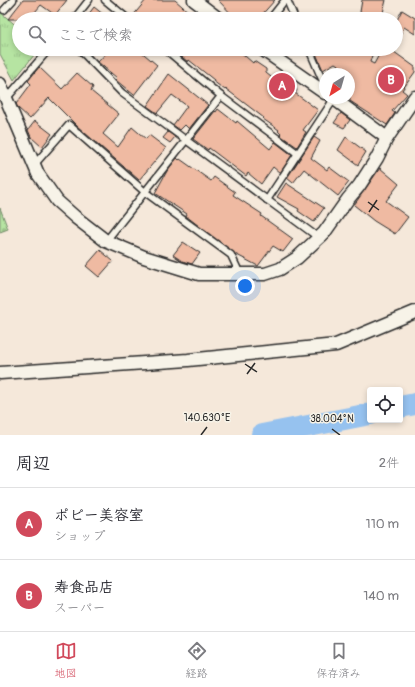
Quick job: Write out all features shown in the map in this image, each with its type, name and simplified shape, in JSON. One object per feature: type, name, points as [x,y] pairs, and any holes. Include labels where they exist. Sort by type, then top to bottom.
[{"type":"street","points":[[202,3],[212,12]]},
{"type":"street","points":[[272,56],[319,88]]},
{"type":"street","points":[[0,84],[38,174],[57,201],[75,218],[106,241],[144,257],[199,274],[265,274],[280,269],[297,258],[319,238],[359,186],[378,158],[387,138],[415,97]]},
{"type":"street","points":[[341,104],[387,138]]},
{"type":"street","points":[[0,373],[188,360],[336,345],[415,312]]},
{"type":"lane","points":[[4,10],[13,0]]},
{"type":"lane","points":[[80,12],[89,0]]},
{"type":"lane","points":[[106,0],[120,12]]},
{"type":"lane","points":[[276,12],[286,0],[292,12]]},
{"type":"lane","points":[[198,12],[202,3]]},
{"type":"lane","points":[[6,99],[43,56]]},
{"type":"lane","points":[[86,56],[122,93],[319,238]]},
{"type":"lane","points":[[175,56],[221,96],[298,153]]},
{"type":"lane","points":[[312,56],[319,72]]},
{"type":"lane","points":[[106,241],[221,96]]},
{"type":"lane","points":[[267,200],[298,153],[326,104]]},
{"type":"lane","points":[[34,165],[69,125],[145,192],[232,255],[240,274]]},
{"type":"green space","points":[[0,12],[12,22],[12,56],[33,56],[14,80],[0,54]]},
{"type":"green space","points":[[0,208],[8,229],[0,232]]},
{"type":"building","points":[[23,0],[67,0],[57,12],[51,12],[41,5],[35,12],[14,12]]},
{"type":"building","points":[[146,0],[175,0],[189,12],[136,12]]},
{"type":"building","points":[[218,0],[275,0],[264,12],[229,12]]},
{"type":"building","points":[[362,0],[386,0],[383,12],[360,12]]},
{"type":"building","points":[[94,7],[100,12],[90,12]]},
{"type":"building","points":[[402,10],[415,18],[415,34],[404,27],[403,29],[403,12],[401,12]]},
{"type":"building","points":[[12,14],[12,19],[8,19]]},
{"type":"building","points":[[104,56],[146,56],[157,65],[134,95],[115,80],[117,78],[98,62]]},
{"type":"building","points":[[181,56],[245,56],[253,63],[254,61],[266,69],[266,73],[285,88],[288,84],[297,90],[295,93],[318,110],[303,130],[306,132],[297,147],[280,135],[279,130],[263,119],[264,118],[213,81],[214,80],[189,60],[188,62]]},
{"type":"building","points":[[317,56],[372,56],[370,62],[374,64],[378,56],[400,56],[415,67],[415,72],[402,90],[407,94],[392,111],[395,113],[387,125],[355,104],[355,68],[343,68],[335,63],[326,68],[322,68]]},
{"type":"building","points":[[39,67],[62,89],[77,73],[93,87],[91,91],[119,114],[103,134],[118,147],[132,127],[146,139],[149,135],[166,148],[139,180],[77,126],[49,98],[30,119],[18,108],[16,104],[31,84],[28,81]]},
{"type":"building","points":[[169,74],[208,105],[189,129],[185,125],[180,130],[173,125],[187,106],[172,95],[157,113],[147,106]]},
{"type":"building","points":[[218,109],[236,123],[237,121],[270,149],[275,142],[292,155],[280,173],[273,167],[261,184],[248,173],[246,176],[209,148],[208,150],[193,139]]},
{"type":"building","points":[[341,113],[350,120],[344,128],[334,123]]},
{"type":"building","points":[[35,121],[52,134],[42,147],[31,137],[28,130]]},
{"type":"building","points":[[168,132],[175,137],[170,143],[163,138]]},
{"type":"building","points":[[314,137],[320,141],[311,158],[327,170],[329,167],[349,182],[338,196],[304,169],[293,183],[287,178]]},
{"type":"building","points":[[346,137],[366,152],[358,165],[338,150]]},
{"type":"building","points":[[177,158],[211,181],[214,177],[235,192],[233,195],[262,214],[261,216],[293,239],[283,252],[273,246],[258,266],[235,254],[186,216],[187,214],[155,193],[167,171]]},
{"type":"building","points":[[380,168],[399,184],[386,201],[408,217],[395,234],[374,221],[354,205]]},
{"type":"building","points":[[286,183],[324,208],[314,222],[298,211],[299,209],[277,197]]},
{"type":"building","points":[[183,242],[200,253],[192,264],[182,261],[173,255]]},
{"type":"building","points":[[100,250],[113,261],[99,277],[86,266]]},
{"type":"waterway","points":[[403,406],[415,404]]},
{"type":"waterway","points":[[262,435],[367,415]]},
{"type":"place","name":"寿食品店","points":[[391,80]]},
{"type":"place","name":"ポピー美容室","points":[[282,86]]}]
